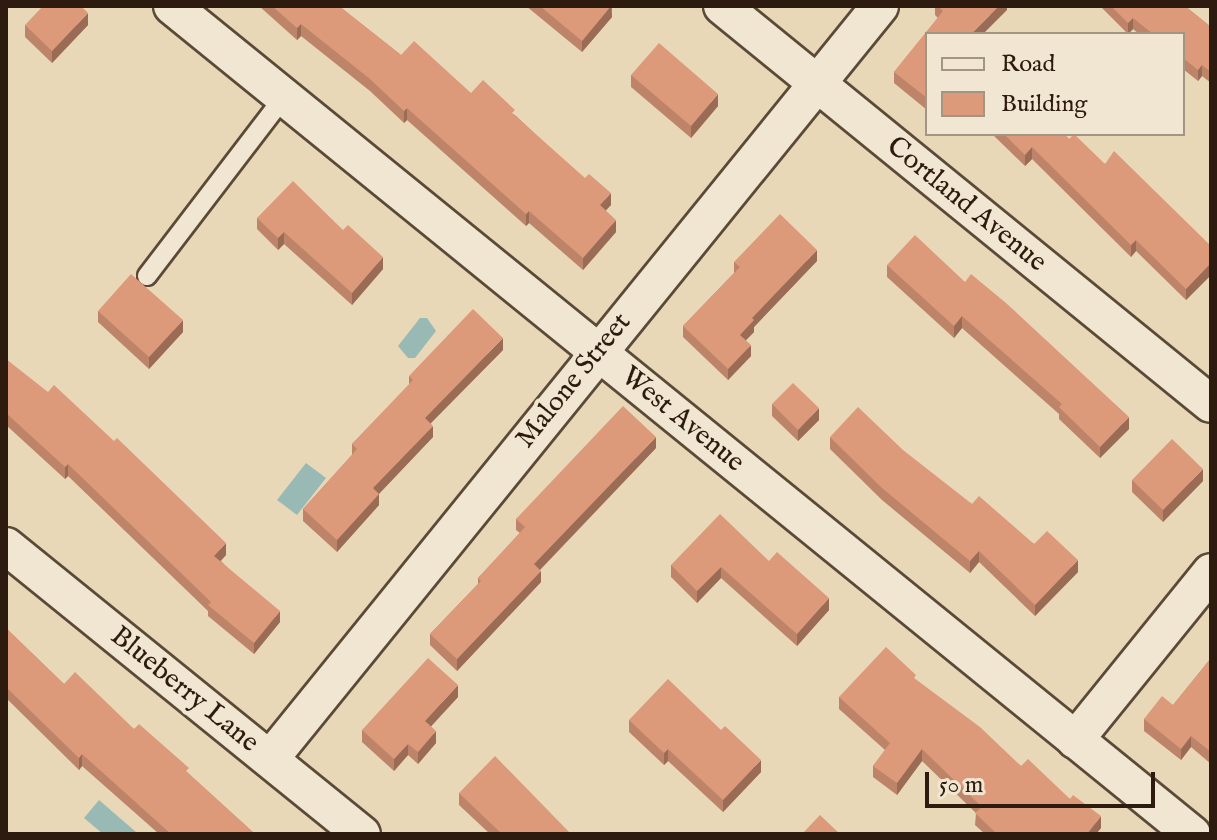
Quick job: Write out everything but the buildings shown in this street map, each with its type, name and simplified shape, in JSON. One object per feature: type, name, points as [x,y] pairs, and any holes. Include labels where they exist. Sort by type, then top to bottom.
[{"type":"street","name":"West Avenue","points":[[172,6],[1192,834]]},
{"type":"street","name":"Cortland Avenue","points":[[722,6],[1211,404]]},
{"type":"street","name":"Malone Street","points":[[270,759],[880,6]]},
{"type":"street","name":"Blueberry Lane","points":[[6,546],[362,834]]},
{"type":"street","points":[[1075,740],[1211,572]]},
{"type":"lane","points":[[147,276],[284,97]]},
{"type":"water","points":[[420,318],[427,318],[436,331],[415,358],[408,358],[398,346]]},
{"type":"water","points":[[306,463],[326,478],[297,515],[277,500]]},
{"type":"water","points":[[99,800],[136,832],[103,834],[84,818]]}]
